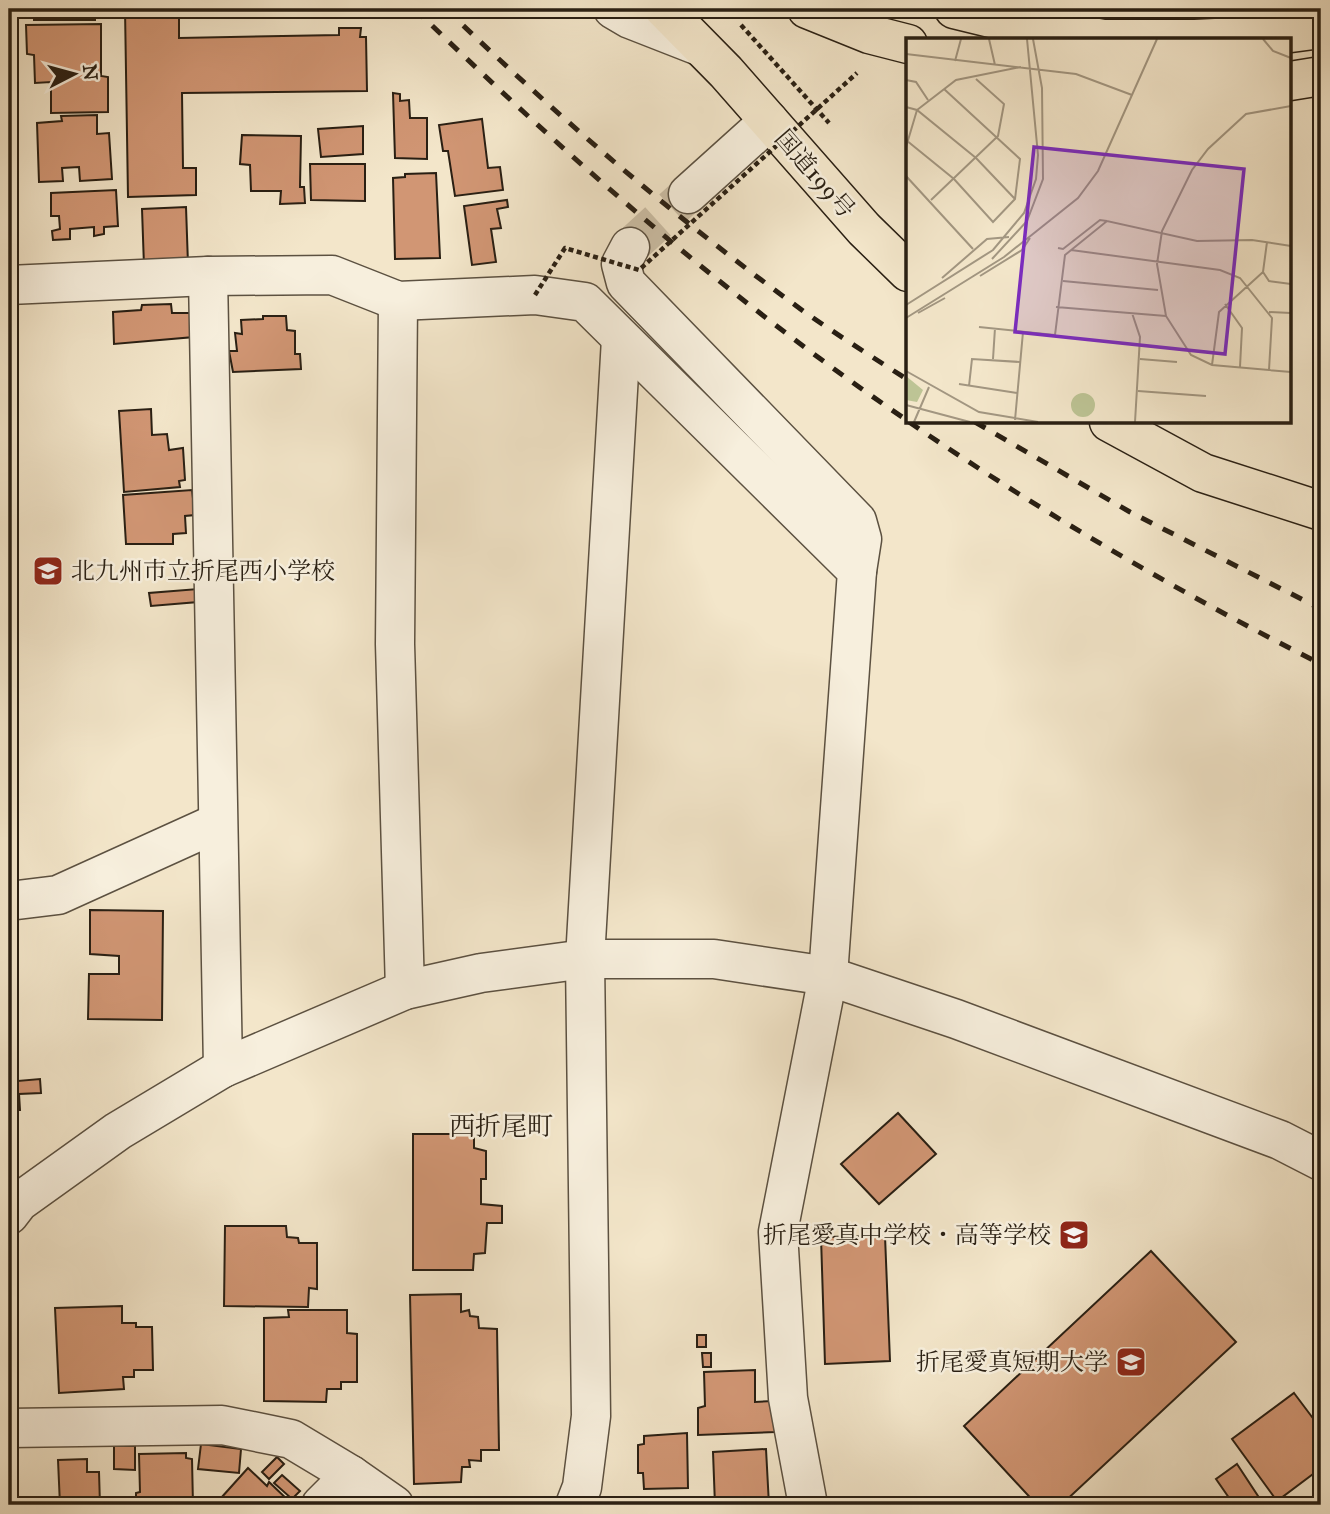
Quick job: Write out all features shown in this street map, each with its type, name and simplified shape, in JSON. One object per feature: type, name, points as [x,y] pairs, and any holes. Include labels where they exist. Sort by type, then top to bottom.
[{"type":"highway","name":"国道199号","points":[[664,9],[713,59],[864,229],[906,270]]},
{"type":"highway","name":"国道199号","points":[[696,9],[712,46],[713,59]]},
{"type":"highway","points":[[807,9],[869,33],[906,43]]},
{"type":"highway","points":[[954,9],[1098,38]]},
{"type":"highway","points":[[1215,38],[1276,35],[1321,29]]},
{"type":"highway","points":[[1292,81],[1321,76]]},
{"type":"highway","points":[[1113,424],[1203,473],[1321,511]]},
{"type":"street","points":[[613,9],[713,59]]},
{"type":"street","points":[[688,194],[769,121]]},
{"type":"street","points":[[630,247],[621,264],[626,283],[858,521],[862,539],[857,571],[828,976],[778,1232],[788,1398],[807,1505]]},
{"type":"street","points":[[9,285],[208,276],[332,275],[397,301],[535,295],[585,302],[857,571]]},
{"type":"street","points":[[208,276],[223,1068]]},
{"type":"street","points":[[397,301],[395,644],[405,990]]},
{"type":"street","points":[[575,1505],[582,1488],[591,1416],[585,959],[621,339]]},
{"type":"street","points":[[9,901],[58,895],[217,823]]},
{"type":"street","points":[[9,1215],[19,1202],[118,1131],[223,1068],[405,990],[481,972],[585,959],[714,959],[828,976],[957,1018],[1267,1135],[1321,1161]]},
{"type":"street","points":[[9,1428],[222,1425],[291,1439],[394,1505]]},
{"type":"street","points":[[321,1505],[351,1475]]},
{"type":"path","points":[[741,25],[829,123]]},
{"type":"path","points":[[535,295],[565,248],[639,270],[857,73]]},
{"type":"building","points":[[34,9],[95,9],[95,20],[34,20]]},
{"type":"building","points":[[125,9],[179,9],[179,38],[339,35],[339,28],[361,28],[360,37],[366,37],[367,91],[182,93],[183,168],[196,168],[196,195],[128,197]]},
{"type":"building","points":[[101,24],[101,76],[108,77],[108,112],[51,113],[51,82],[35,83],[34,55],[27,54],[26,25]]},
{"type":"building","points":[[393,93],[400,94],[400,101],[409,100],[410,118],[427,118],[427,159],[395,158]]},
{"type":"building","points":[[97,115],[97,134],[109,133],[112,179],[80,181],[79,167],[62,168],[63,181],[39,182],[37,123],[62,121],[61,116]]},
{"type":"building","points":[[482,119],[488,168],[500,167],[503,190],[455,196],[448,151],[443,151],[439,125]]},
{"type":"building","points":[[363,126],[363,154],[321,157],[318,129]]},
{"type":"building","points":[[242,135],[301,136],[300,187],[304,187],[305,203],[280,204],[281,191],[251,191],[250,165],[240,164]]},
{"type":"building","points":[[310,164],[365,164],[365,201],[311,200]]},
{"type":"building","points":[[436,173],[440,258],[395,259],[393,178],[405,177],[405,174]]},
{"type":"building","points":[[116,190],[118,226],[104,227],[104,234],[94,236],[94,227],[70,229],[70,239],[53,240],[52,231],[60,229],[59,216],[51,216],[51,193]]},
{"type":"building","points":[[507,200],[508,207],[497,209],[501,228],[491,229],[496,262],[472,265],[464,206]]},
{"type":"building","points":[[186,207],[188,264],[144,266],[142,209]]},
{"type":"building","points":[[171,304],[172,313],[192,313],[194,337],[114,344],[113,312],[141,310],[142,305]]},
{"type":"building","points":[[263,316],[286,316],[287,330],[295,331],[295,354],[300,354],[301,369],[233,372],[229,351],[237,351],[235,333],[242,334],[241,320],[263,319]]},
{"type":"building","points":[[151,409],[152,435],[167,434],[169,450],[183,448],[185,480],[179,481],[180,487],[124,492],[119,411]]},
{"type":"building","points":[[192,490],[195,515],[185,516],[186,533],[173,534],[173,544],[126,544],[123,495]]},
{"type":"building","points":[[198,589],[198,602],[151,606],[149,593]]},
{"type":"building","points":[[90,910],[163,911],[162,1020],[88,1019],[89,974],[119,974],[119,956],[90,954]]},
{"type":"building","points":[[9,1069],[17,1070],[18,1081],[40,1079],[41,1093],[19,1094],[20,1110],[9,1110]]},
{"type":"building","points":[[898,1113],[936,1154],[879,1204],[841,1164]]},
{"type":"building","points":[[413,1134],[474,1134],[474,1148],[486,1151],[486,1179],[481,1179],[481,1204],[502,1206],[502,1223],[487,1223],[485,1253],[474,1254],[473,1270],[413,1270]]},
{"type":"building","points":[[225,1226],[286,1226],[287,1237],[298,1238],[299,1243],[317,1243],[317,1289],[309,1288],[308,1307],[224,1306]]},
{"type":"building","points":[[885,1236],[890,1361],[825,1364],[821,1237]]},
{"type":"building","points":[[1151,1251],[1236,1342],[1061,1505],[1037,1505],[964,1426]]},
{"type":"building","points":[[461,1294],[461,1312],[469,1310],[470,1316],[478,1317],[479,1328],[497,1329],[499,1450],[481,1450],[481,1461],[469,1460],[470,1467],[462,1467],[461,1482],[414,1484],[410,1295]]},
{"type":"building","points":[[122,1306],[122,1323],[136,1323],[136,1327],[152,1327],[153,1370],[134,1370],[134,1377],[123,1377],[124,1389],[59,1393],[55,1308]]},
{"type":"building","points":[[288,1310],[347,1310],[347,1333],[357,1334],[357,1382],[341,1382],[341,1389],[327,1389],[326,1402],[264,1401],[264,1318],[289,1317]]},
{"type":"building","points":[[697,1335],[706,1335],[706,1347],[697,1347]]},
{"type":"building","points":[[702,1353],[711,1353],[711,1367],[703,1367]]},
{"type":"building","points":[[755,1370],[755,1402],[773,1401],[775,1432],[698,1435],[698,1408],[705,1406],[704,1372]]},
{"type":"building","points":[[1294,1393],[1321,1429],[1321,1468],[1277,1501],[1232,1439]]},
{"type":"building","points":[[687,1433],[688,1488],[644,1489],[643,1473],[638,1473],[638,1445],[644,1444],[644,1436]]},
{"type":"building","points":[[201,1444],[241,1449],[239,1473],[198,1469]]},
{"type":"building","points":[[114,1446],[135,1446],[135,1470],[114,1469]]},
{"type":"building","points":[[766,1449],[769,1505],[715,1505],[713,1452]]},
{"type":"building","points":[[186,1453],[186,1458],[192,1459],[193,1505],[136,1505],[136,1493],[140,1492],[139,1454]]},
{"type":"building","points":[[277,1457],[284,1464],[269,1479],[262,1472]]},
{"type":"building","points":[[87,1459],[87,1472],[99,1472],[100,1505],[60,1505],[58,1460]]},
{"type":"building","points":[[1237,1464],[1258,1496],[1244,1505],[1234,1505],[1216,1479]]},
{"type":"building","points":[[248,1468],[267,1486],[269,1482],[291,1503],[225,1505],[227,1503],[221,1498]]},
{"type":"building","points":[[282,1475],[300,1491],[292,1499],[274,1483]]},
{"type":"tunnel","points":[[630,247],[688,194]]},
{"type":"railway","points":[[415,9],[532,120],[652,226],[778,327],[906,420]]},
{"type":"railway","points":[[446,9],[576,129],[712,242],[806,313],[906,379]]},
{"type":"railway","points":[[912,424],[1009,488],[1111,550],[1321,664]]},
{"type":"railway","points":[[978,424],[1130,512],[1321,609]]},
{"type":"railway","points":[[1316,884],[1321,884]]},
{"type":"railway","points":[[1315,910],[1321,910]]},
{"type":"place","name":"北九州市立折尾西小学校","points":[[48,571]]},
{"type":"place","name":"折尾愛真中学校・高等学校","points":[[1074,1235]]},
{"type":"place","name":"折尾愛真短期大学","points":[[1131,1362]]},
{"type":"district","name":"西折尾町","points":[[501,1126]]}]
